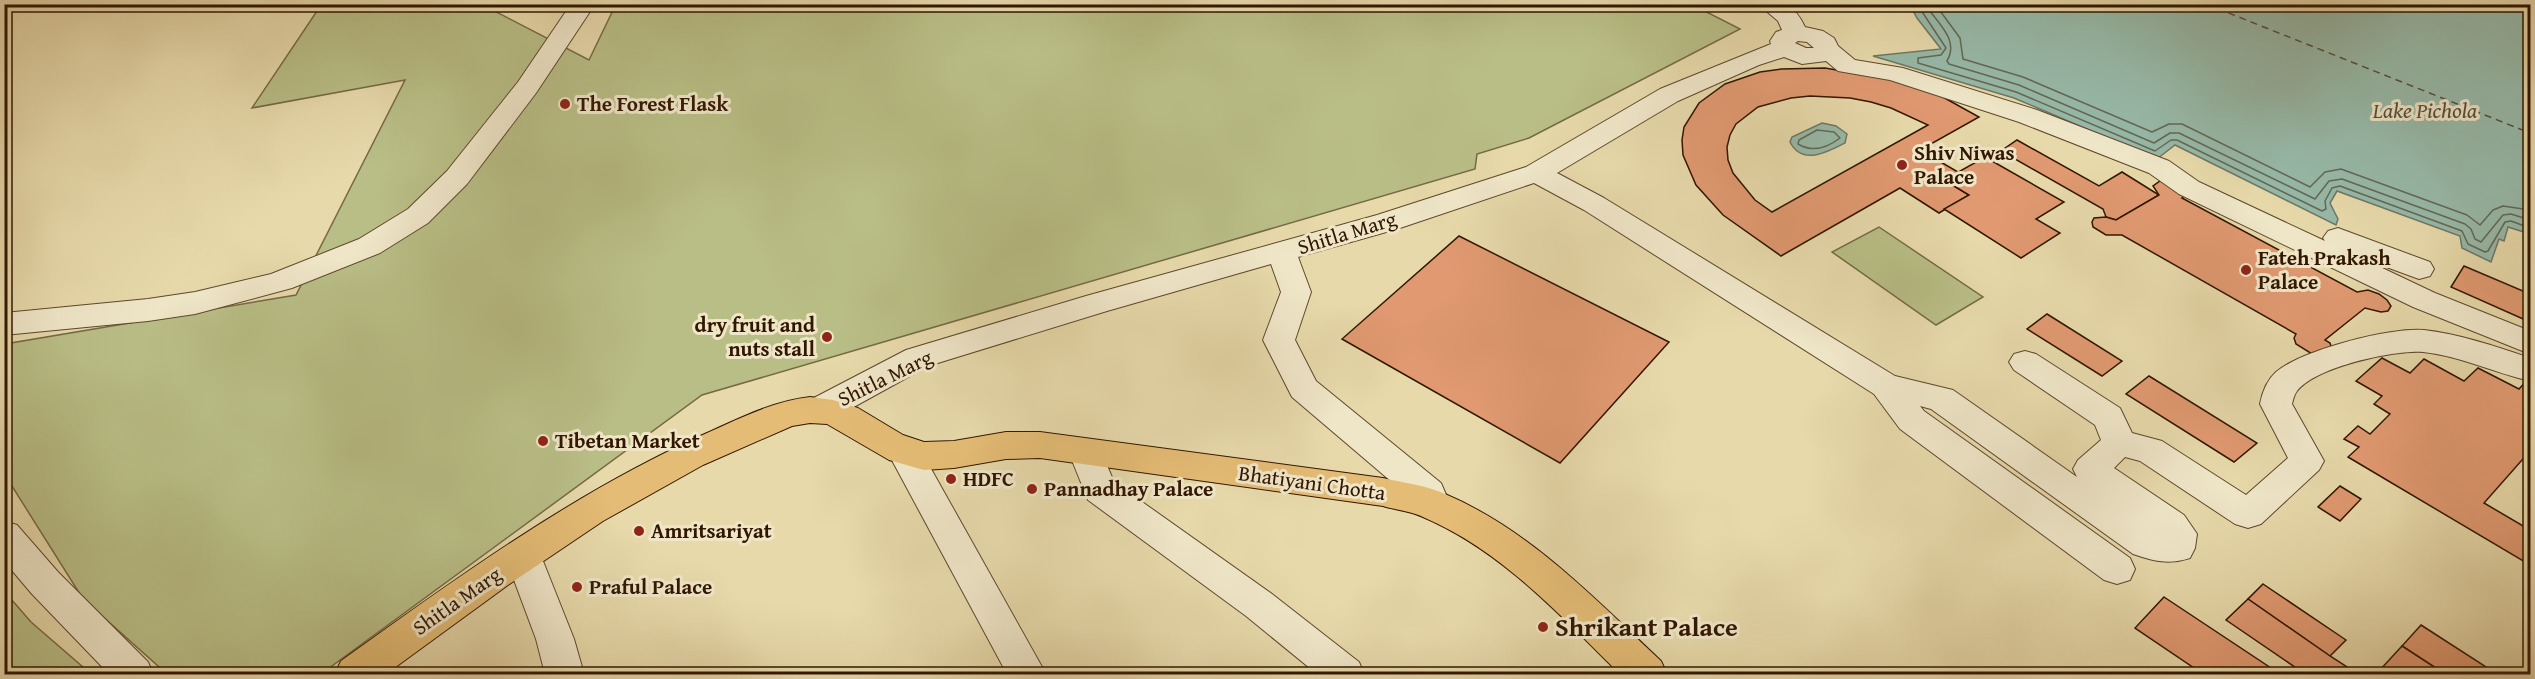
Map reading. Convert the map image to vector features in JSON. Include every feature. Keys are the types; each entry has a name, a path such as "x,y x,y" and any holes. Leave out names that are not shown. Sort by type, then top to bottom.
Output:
{"main road":[{"name":"Bhatiyani Chotta","path":"820,410 857,423 904,451 917,455 951,455 1018,444 1383,492 1432,504 1485,533 1545,576 1647,675"},
{"name":"Shitla Marg","path":"355,675 581,516 717,442 796,412 820,410"}],"street":[{"path":"4,324 151,309 237,293 311,270 390,235 442,194 546,62 583,4"},
{"path":"1770,4 1788,17 1790,41 1797,55 1837,57 1894,73 2083,136 2159,167 2189,188 2424,300 2530,343"},
{"name":"Shitla Marg","path":"820,410 916,358 1097,303 1387,222 1536,173 1669,95 1790,41"},
{"path":"1744,63 1837,57"},
{"path":"2159,167 2182,163 2302,222 2419,269"},
{"path":"1536,173 1594,204 1886,386 1941,399 2146,544 2162,548 2177,548 2179,534 2171,525 2090,469 2119,443"},
{"path":"1282,253 1296,292 1279,340 1304,389 1358,431 1429,493 1432,504"},
{"path":"2119,443 2150,450 2248,514 2307,461 2276,404 2280,388 2303,370 2321,362 2379,346 2421,340 2481,354 2530,370"},
{"path":"2025,362 2108,417 2119,443"},
{"path":"1886,386 1912,420 2118,568"},
{"path":"904,451 1027,675"},
{"path":"1086,453 1100,490 1259,605 1344,675"},
{"path":"4,535 45,583 134,675"},
{"path":"523,556 555,639 565,675"}],"green space":[{"path":"616,4 1691,4 1740,29 1529,138 1477,154 1475,169 702,395 321,674 167,674 83,599 5,475 5,344 296,295 405,80 252,108 321,5 483,5 589,60"},
{"path":"1879,227 1983,297 1936,325 1832,252"},
{"path":"4,591 31,622 91,674 5,674"}],"water":[{"name":"Lake Pichola","path":"1910,5 2530,5 2530,234 2508,227 2504,241 2499,239 2491,262 2462,248 2460,236 2337,191 2330,203 2338,219 2336,225 2175,145 2157,159 2014,98 1873,56 1941,49"},
{"path":"1822,123 1836,126 1847,134 1845,143 1816,155 1801,154 1795,149 1790,142 1792,137"}],"building":[{"name":"Shiv Niwas Palace","path":"1825,68 1895,80 1941,96 1979,117 1920,150 1958,172 1944,180 1969,195 1939,213 1900,188 1781,256 1723,215 1696,185 1683,155 1682,140 1684,127 1699,103 1725,84 1760,72","holes":["1810,96 1850,98 1891,108 1928,125 1772,212 1755,200 1733,173 1728,160 1727,147 1736,124 1758,107 1791,98"]},
{"path":"2017,140 2099,186 2122,172 2159,195 2116,220 2106,217 2103,209 2001,151"},
{"path":"1985,157 2064,202 2036,219 2060,233 2021,258 1944,209 1969,195 1944,180"},
{"path":"2160,181 2166,181 2186,194 2182,198 2357,292 2368,290 2379,294 2391,306 2388,311 2381,312 2365,308 2325,340 2330,343 2332,349 2312,354 2296,344 2294,338 2296,334 2122,235 2106,235 2093,227 2094,218 2106,217 2116,220 2159,195 2153,186"},
{"path":"1459,236 1669,342 1560,463 1342,339"},
{"path":"2464,266 2530,294 2530,322 2451,287"},
{"path":"2047,314 2122,361 2102,376 2027,329"},
{"path":"2382,358 2410,373 2424,359 2464,381 2478,368 2519,389 2530,377 2530,451 2484,503 2530,530 2530,565 2348,457 2359,447 2344,439 2358,426 2370,434 2390,414 2374,404 2382,396 2356,381"},
{"path":"2149,376 2257,443 2234,462 2126,394"},
{"path":"2340,486 2361,499 2340,521 2318,507"},
{"path":"2263,584 2346,640 2330,656 2248,599"},
{"path":"2164,597 2280,674 2203,674 2135,628"},
{"path":"2248,599 2358,674 2305,674 2226,620"},
{"path":"2421,625 2497,674 2445,674 2402,646"},
{"path":"2402,646 2445,674 2385,674 2379,671"}],"ferry route":[{"path":"2206,4 2530,133"}],"place":[{"name":"The Forest Flask","path":"565,104"},
{"name":"Shiv Niwas Palace","path":"1902,165"},
{"name":"Fateh Prakash Palace","path":"2246,270"},
{"name":"dry fruit and nuts stall","path":"827,337"},
{"name":"Tibetan Market","path":"543,441"},
{"name":"HDFC","path":"951,479"},
{"name":"Pannadhay Palace","path":"1032,489"},
{"name":"Amritsariyat","path":"639,531"},
{"name":"Praful Palace","path":"577,587"},
{"name":"Shrikant Palace","path":"1543,627"}]}
